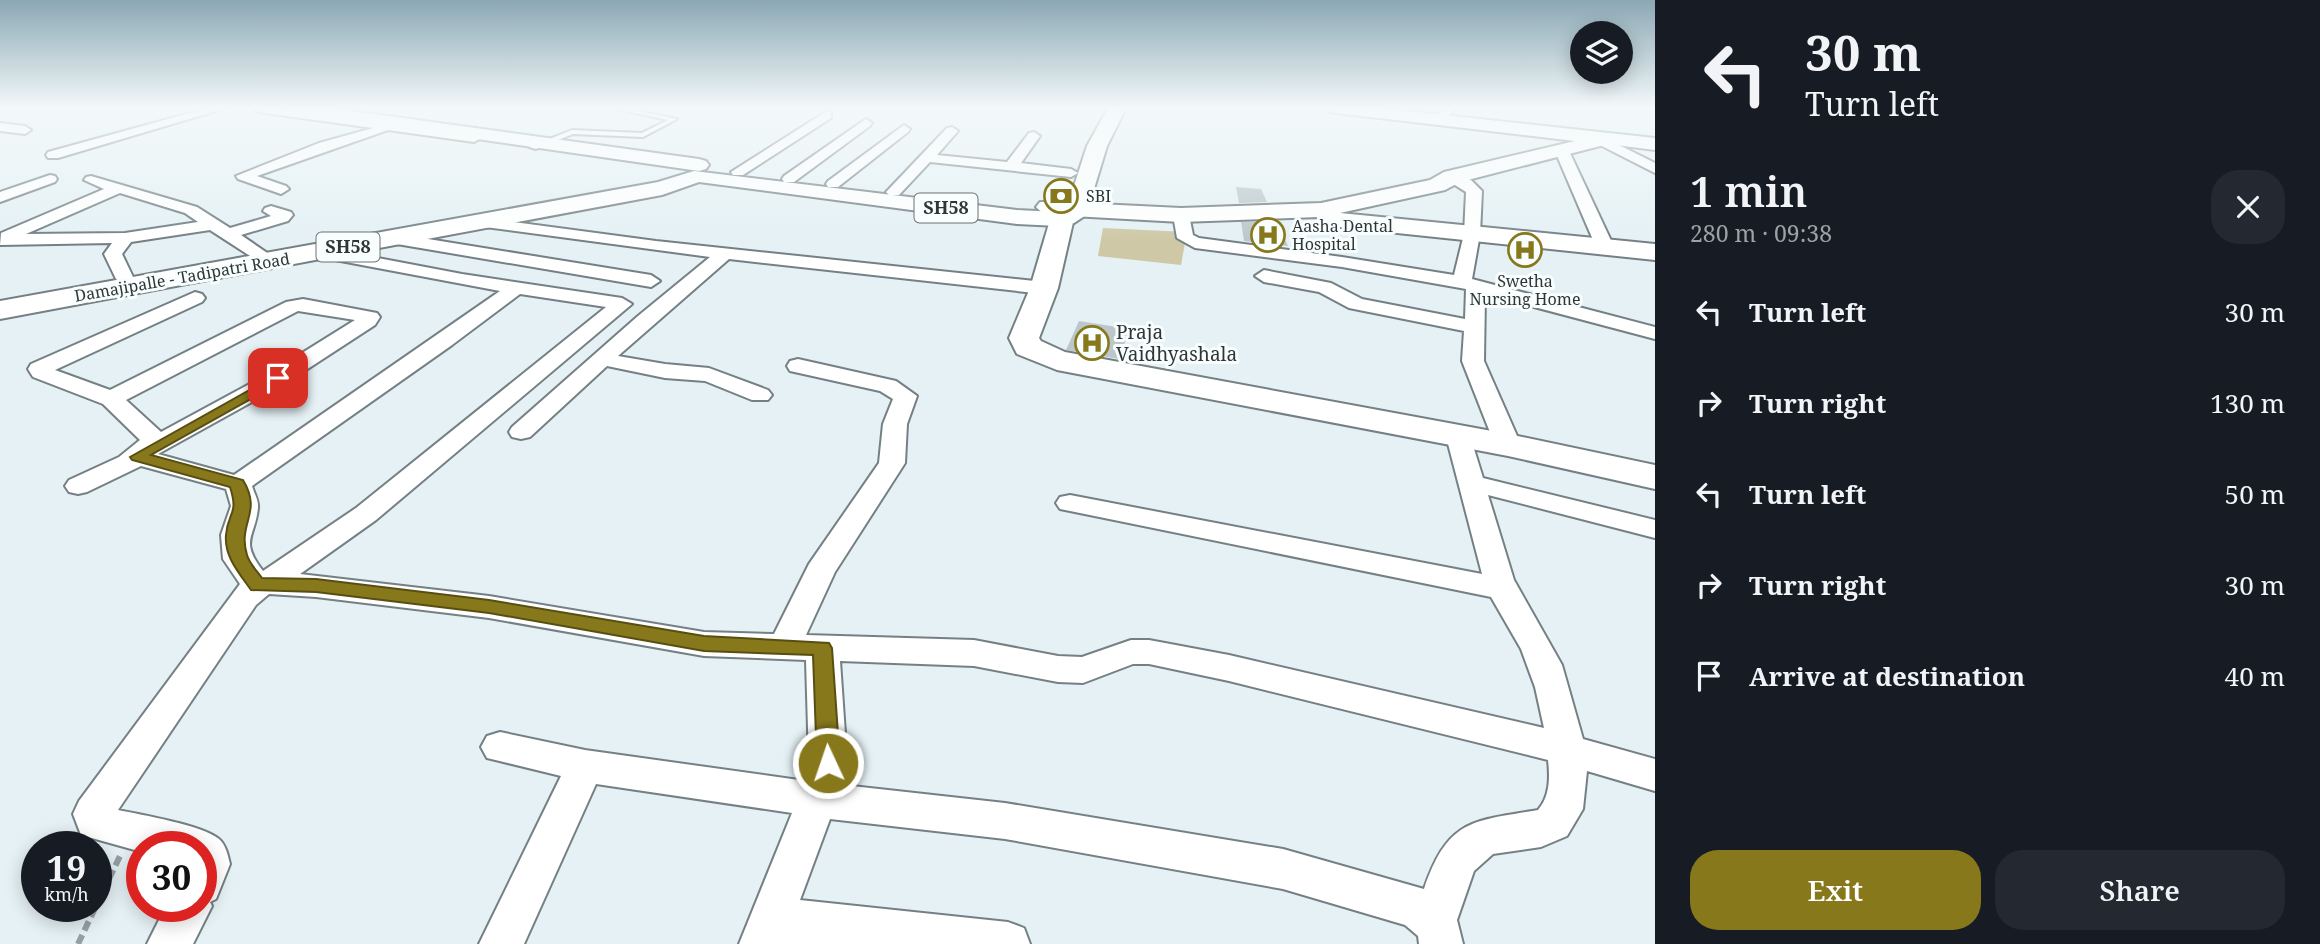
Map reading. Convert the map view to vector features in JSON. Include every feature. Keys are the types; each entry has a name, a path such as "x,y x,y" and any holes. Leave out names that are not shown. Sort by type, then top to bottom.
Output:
{"main road":[{"path":"587,152 701,172"},
{"path":"1080,152 1061,210 1044,288 1024,338 1028,347 1057,360 1508,445 1655,477"},
{"path":"1061,210 1094,152"},
{"path":"1061,210 1181,215 1339,207 1437,185 1446,179 1558,152"},
{"name":"Damajipalle - Tadipatri Road","path":"701,172 977,212 1061,210"},
{"name":"Damajipalle - Tadipatri Road","path":"0,310 266,258 662,188 701,172 789,178 1008,206 1061,210"},
{"path":"1297,211 1655,252"},
{"name":"Damajipalle - Tadipatri Road","path":"0,300 125,279 320,252 485,218"}],"street":[{"path":"53,155 63,152"},
{"path":"281,189 243,176 308,152"},
{"path":"701,172 745,152"},
{"path":"789,178 825,152"},
{"path":"833,184 874,152"},
{"path":"894,192 920,173 934,152"},
{"path":"1011,167 1022,152"},
{"path":"1562,152 1605,247"},
{"path":"1626,152 1655,169"},
{"path":"929,158 1071,173"},
{"path":"0,197 50,178"},
{"path":"1446,179 1466,183 1474,191 1469,284 1474,327 1473,361 1508,445"},
{"path":"90,180 173,203 223,229 266,258"},
{"path":"121,188 97,196 0,240 125,238 223,229 282,218 285,215 271,211"},
{"path":"1181,215 1185,238 1195,243 1329,260 1469,284 1655,333"},
{"path":"485,218 688,250 1044,288"},
{"path":"125,238 113,254 125,279"},
{"path":"391,239 651,281"},
{"path":"131,831 95,822 93,814 245,597 366,514 688,250"},
{"path":"320,252 515,289 622,304"},
{"path":"521,432 725,254"},
{"path":"1264,276 1324,287 1356,304 1474,327"},
{"path":"238,484 445,341 515,289"},
{"path":"142,453 153,443 152,438 111,399 39,369 195,298"},
{"path":"78,486 278,378 368,321 370,317 303,305 293,306 111,399"},
{"path":"602,359 665,371 709,375 761,395"},
{"path":"785,646 820,571 892,463 895,449 894,426 905,404 905,396 888,386 798,366"},
{"path":"1438,931 1457,859 1470,843 1502,833 1536,829 1554,823 1568,798 1567,750 1539,650 1504,589 1458,436"},
{"path":"142,453 238,484"},
{"path":"1472,483 1655,529"},
{"path":"238,484 245,506 235,535 238,559 262,585 316,586 489,607 704,644 934,650 974,653 1058,669 1083,670 1124,654 1149,652 1229,668 1567,750 1655,775"},
{"path":"1070,503 1504,589"},
{"path":"822,648 828,763 818,800 766,931 1008,944"},
{"path":"500,747 584,766 818,800 1005,821 1283,869 1416,907 1438,931"},
{"path":"501,944 584,766"},
{"path":"169,944 181,922"}],"path":[{"path":"112,872 126,842"},
{"path":"78,944 88,922"}],"shaded area":[{"path":"1103,228 1187,232 1181,265 1098,256"}],"building":[{"path":"1236,187 1261,189 1267,202 1239,203"},
{"path":"1276,221 1288,246 1244,241 1241,222"},
{"path":"1079,321 1130,329 1119,359 1066,350"}],"place":[{"name":"SBI","path":"1061,196"},
{"name":"Aasha Dental Hospital","path":"1268,235"},
{"name":"Swetha Nursing Home","path":"1525,250"},
{"name":"Praja Vaidhyashala","path":"1092,343"}],"route":[{"path":"278,378 138,457 238,484 245,506 235,535 238,559 258,586 267,583 316,586 489,607 704,644 822,648 828,763"}]}
